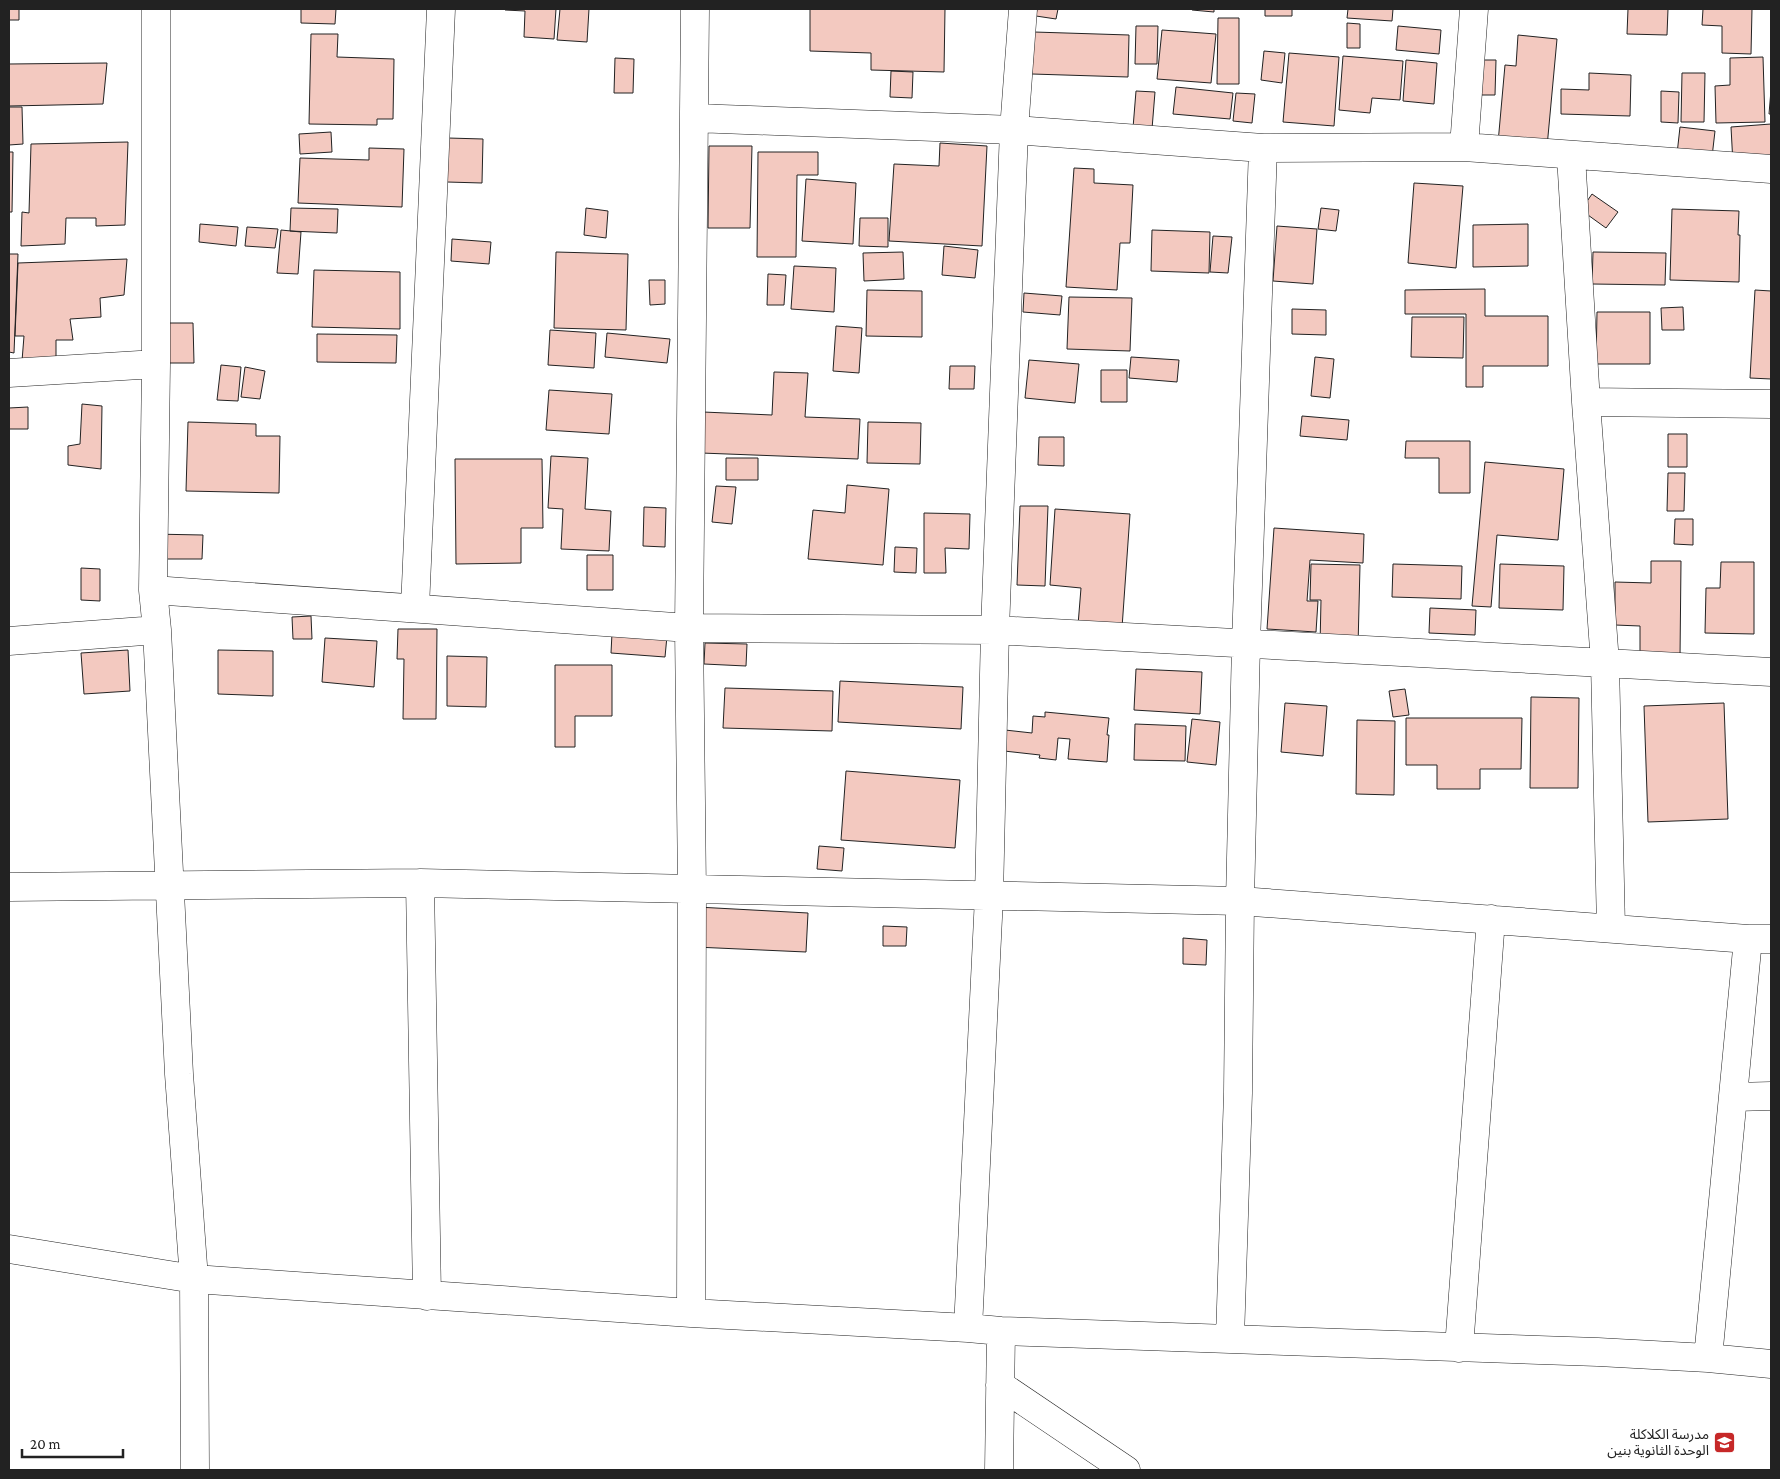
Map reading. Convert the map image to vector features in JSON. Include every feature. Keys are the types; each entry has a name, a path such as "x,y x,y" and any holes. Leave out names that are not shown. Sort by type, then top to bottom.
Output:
{"street":[{"path":"156,9 156,364 153,590 157,630 179,1074 194,1279 195,1470"},
{"path":"415,608 441,9"},
{"path":"691,1313 692,890 689,628 695,9"},
{"path":"968,1328 989,896 995,630 1014,130 1023,9"},
{"path":"1464,148 1474,9"},
{"path":"694,118 1014,130 1263,148 1464,148 1771,169"},
{"path":"1230,1338 1238,1093 1246,644 1263,148"},
{"path":"1571,156 1605,663 1611,928"},
{"path":"9,373 156,364"},
{"path":"1586,402 1771,404"},
{"path":"153,590 689,628 995,630 1771,672"},
{"path":"9,640 157,630"},
{"path":"420,883 427,1296"},
{"path":"9,887 420,883 1240,901 1760,939 1734,1097 1708,1358"},
{"path":"1459,1348 1491,920"},
{"path":"1734,1097 1771,1096"},
{"path":"9,1249 194,1279 427,1296 1001,1331 1598,1352 1708,1358 1771,1364"},
{"path":"999,1470 1001,1331"},
{"path":"1000,1385 1126,1470"}],"building":[{"path":"9,9 19,9 19,20 9,20"},
{"path":"301,9 336,9 335,24 301,23"},
{"path":"506,9 556,9 554,39 524,37 525,11"},
{"path":"560,9 589,9 587,42 557,40"},
{"path":"810,9 945,9 944,72 871,70 871,53 810,51"},
{"path":"1037,9 1058,9 1056,19 1036,16"},
{"path":"1214,9 1214,12 1192,10"},
{"path":"1265,9 1292,9 1292,16 1265,16"},
{"path":"1348,9 1393,9 1392,21 1347,18"},
{"path":"1628,9 1668,9 1667,35 1627,34"},
{"path":"1703,9 1752,9 1751,54 1722,53 1722,26 1702,25"},
{"path":"1218,18 1239,18 1239,84 1217,84"},
{"path":"1347,23 1360,24 1360,48 1347,48"},
{"path":"1136,26 1158,26 1157,64 1135,64"},
{"path":"1398,26 1441,30 1439,54 1396,50"},
{"path":"1162,30 1216,34 1211,83 1157,79"},
{"path":"1034,32 1129,35 1128,77 1032,74"},
{"path":"311,34 338,34 337,57 394,59 393,119 377,119 377,125 309,124"},
{"path":"1518,35 1557,39 1547,147 1498,143 1505,65 1516,66"},
{"path":"1264,51 1285,53 1282,83 1261,80"},
{"path":"1289,53 1339,57 1334,126 1283,122"},
{"path":"1343,56 1403,61 1400,100 1372,98 1370,113 1339,110"},
{"path":"1763,57 1765,122 1716,123 1715,86 1730,85 1730,58"},
{"path":"615,58 634,59 633,93 614,93"},
{"path":"1406,60 1437,63 1434,104 1403,101"},
{"path":"1477,60 1496,60 1495,95 1476,95"},
{"path":"107,63 103,104 9,106 9,64"},
{"path":"891,71 913,72 912,98 890,97"},
{"path":"1589,73 1631,75 1630,116 1561,114 1561,89 1589,90"},
{"path":"1682,73 1705,73 1704,122 1681,122"},
{"path":"1176,87 1233,93 1230,119 1173,114"},
{"path":"1771,90 1771,114 1769,114"},
{"path":"1136,91 1155,92 1152,129 1133,128"},
{"path":"1661,91 1679,92 1678,123 1661,122"},
{"path":"1236,93 1255,94 1252,123 1233,121"},
{"path":"9,107 22,107 23,144 9,145"},
{"path":"1771,124 1771,162 1733,164 1731,127"},
{"path":"1680,127 1715,131 1712,157 1677,154"},
{"path":"331,132 332,152 300,154 299,134"},
{"path":"448,138 483,139 482,183 447,182"},
{"path":"128,142 125,225 96,226 96,218 66,218 65,244 21,246 22,212 29,213 31,144"},
{"path":"940,143 987,146 982,246 889,241 894,164 939,166"},
{"path":"709,146 752,146 750,228 708,228"},
{"path":"369,148 404,149 402,207 298,203 300,158 369,160"},
{"path":"9,152 13,152 12,212 9,212"},
{"path":"758,152 818,152 818,175 797,175 796,257 757,257"},
{"path":"1074,168 1094,169 1094,183 1133,185 1130,243 1120,243 1117,290 1066,287"},
{"path":"806,179 856,183 853,244 802,241"},
{"path":"1414,183 1463,186 1456,268 1408,263"},
{"path":"1592,194 1618,212 1606,228 1581,210"},
{"path":"291,208 338,209 337,233 290,231"},
{"path":"586,208 608,211 606,238 584,235"},
{"path":"1321,208 1339,210 1336,231 1318,229"},
{"path":"1672,209 1739,211 1739,282 1670,280"},
{"path":"860,218 888,218 888,247 859,246"},
{"path":"200,224 238,227 236,246 199,242"},
{"path":"1528,224 1528,266 1473,267 1473,225"},
{"path":"1277,226 1317,229 1313,284 1273,281"},
{"path":"247,227 278,229 275,248 245,246"},
{"path":"281,230 301,232 298,274 277,273"},
{"path":"1152,230 1210,232 1209,273 1151,271"},
{"path":"1213,236 1232,237 1228,273 1210,272"},
{"path":"452,239 491,242 489,264 451,261"},
{"path":"944,246 978,250 975,278 942,275"},
{"path":"556,252 628,254 626,330 554,328"},
{"path":"903,252 904,279 864,281 863,253"},
{"path":"1593,252 1666,253 1665,285 1592,284"},
{"path":"9,254 18,254 14,353 9,352"},
{"path":"127,259 124,295 100,298 101,317 70,319 73,340 56,340 56,361 22,361 24,336 15,336 18,263"},
{"path":"794,266 836,268 834,312 791,309"},
{"path":"314,270 400,272 400,329 312,327"},
{"path":"768,274 786,275 784,305 767,305"},
{"path":"649,280 665,280 665,304 650,305"},
{"path":"1485,289 1485,316 1548,316 1548,366 1483,366 1483,387 1466,387 1466,314 1405,314 1405,290"},
{"path":"867,290 922,291 922,337 866,336"},
{"path":"1755,290 1771,291 1771,379 1750,378"},
{"path":"1024,293 1062,296 1060,315 1023,312"},
{"path":"1069,297 1132,298 1130,351 1067,349"},
{"path":"1683,307 1684,330 1662,330 1661,308"},
{"path":"1292,309 1326,310 1326,335 1292,334"},
{"path":"1597,312 1650,312 1650,364 1596,364"},
{"path":"1412,317 1464,317 1463,358 1411,357"},
{"path":"164,323 193,323 194,363 165,363"},
{"path":"836,326 862,328 859,373 833,371"},
{"path":"550,330 596,333 594,368 548,365"},
{"path":"607,333 670,339 667,363 605,357"},
{"path":"317,334 397,335 396,363 317,362"},
{"path":"1131,357 1179,360 1177,382 1129,378"},
{"path":"1315,357 1334,359 1330,398 1311,396"},
{"path":"1029,360 1079,364 1075,403 1025,398"},
{"path":"221,365 241,367 238,401 217,400"},
{"path":"950,366 975,366 974,389 949,389"},
{"path":"245,367 265,371 260,399 241,397"},
{"path":"1101,370 1127,370 1127,402 1101,402"},
{"path":"774,372 808,373 805,417 860,419 858,459 701,453 703,412 772,415"},
{"path":"549,390 612,394 609,434 546,430"},
{"path":"82,404 102,406 101,469 68,465 68,446 80,444"},
{"path":"28,407 28,429 9,429 9,408"},
{"path":"1302,416 1349,420 1347,440 1300,436"},
{"path":"188,422 256,424 256,436 280,436 279,493 186,491"},
{"path":"868,422 921,423 920,464 867,463"},
{"path":"1668,434 1687,434 1687,467 1668,467"},
{"path":"1039,437 1064,437 1064,466 1038,465"},
{"path":"1406,441 1470,441 1470,493 1439,493 1439,458 1405,458"},
{"path":"551,456 588,458 585,509 611,511 609,551 561,549 563,509 548,508"},
{"path":"726,458 758,458 758,480 726,480"},
{"path":"455,459 542,459 543,528 521,528 521,563 456,564"},
{"path":"1485,462 1564,469 1558,540 1497,535 1491,607 1472,606"},
{"path":"1668,473 1685,473 1684,511 1667,511"},
{"path":"847,485 889,489 883,565 808,559 813,510 845,513"},
{"path":"716,486 736,487 732,524 712,522"},
{"path":"1020,506 1048,506 1045,586 1017,585"},
{"path":"644,507 666,508 665,547 643,546"},
{"path":"1055,509 1130,514 1122,628 1078,625 1081,588 1050,585"},
{"path":"924,513 970,514 969,549 945,548 946,573 924,573"},
{"path":"1675,519 1693,519 1693,545 1674,544"},
{"path":"1274,528 1364,534 1363,563 1310,560 1307,601 1318,601 1316,632 1267,629"},
{"path":"151,534 203,535 202,559 151,559"},
{"path":"895,547 917,548 916,573 894,572"},
{"path":"587,555 613,555 613,590 587,590"},
{"path":"1651,561 1681,561 1680,657 1640,656 1640,626 1615,625 1615,582 1651,583"},
{"path":"1721,562 1754,562 1754,634 1705,633 1706,588 1720,588"},
{"path":"1311,564 1360,565 1358,647 1320,646 1321,600 1310,600"},
{"path":"1393,564 1462,566 1461,599 1392,597"},
{"path":"1500,564 1564,566 1563,610 1499,608"},
{"path":"81,568 100,569 100,601 81,600"},
{"path":"1430,608 1476,610 1475,635 1429,633"},
{"path":"311,616 312,639 293,639 292,617"},
{"path":"398,629 437,629 436,719 403,719 404,659 397,659"},
{"path":"612,633 667,636 665,657 611,653"},
{"path":"325,638 377,641 374,687 322,682"},
{"path":"705,643 747,644 746,666 704,664"},
{"path":"128,650 130,691 84,694 81,653"},
{"path":"218,650 273,651 273,696 218,694"},
{"path":"447,656 487,657 486,707 447,706"},
{"path":"555,665 612,665 612,716 575,716 575,747 555,747"},
{"path":"1136,669 1202,672 1200,714 1134,710"},
{"path":"840,681 963,687 961,729 838,722"},
{"path":"725,688 833,691 832,731 723,728"},
{"path":"1405,689 1409,715 1393,717 1389,691"},
{"path":"1531,697 1579,698 1578,788 1530,788"},
{"path":"1285,703 1327,706 1323,756 1281,752"},
{"path":"1724,703 1728,819 1648,822 1644,706"},
{"path":"1045,712 1109,718 1107,762 1068,759 1070,739 1058,738 1056,760 1039,758 1040,755 1004,751 1005,730 1032,733 1033,716 1045,717"},
{"path":"1406,718 1522,718 1521,769 1480,769 1480,789 1437,789 1437,765 1406,765"},
{"path":"1192,719 1220,722 1216,765 1187,762"},
{"path":"1357,720 1395,721 1394,795 1356,794"},
{"path":"1135,724 1186,726 1185,761 1134,760"},
{"path":"846,771 960,780 955,848 841,840"},
{"path":"819,846 844,848 842,871 817,869"},
{"path":"697,907 808,913 806,952 695,947"},
{"path":"883,926 907,927 906,946 883,946"},
{"path":"1183,938 1207,940 1206,965 1183,964"}],"place":[{"name":"مدرسة الكلاكلة الوحدة الثانوية بنين","path":"1725,1442"}]}
